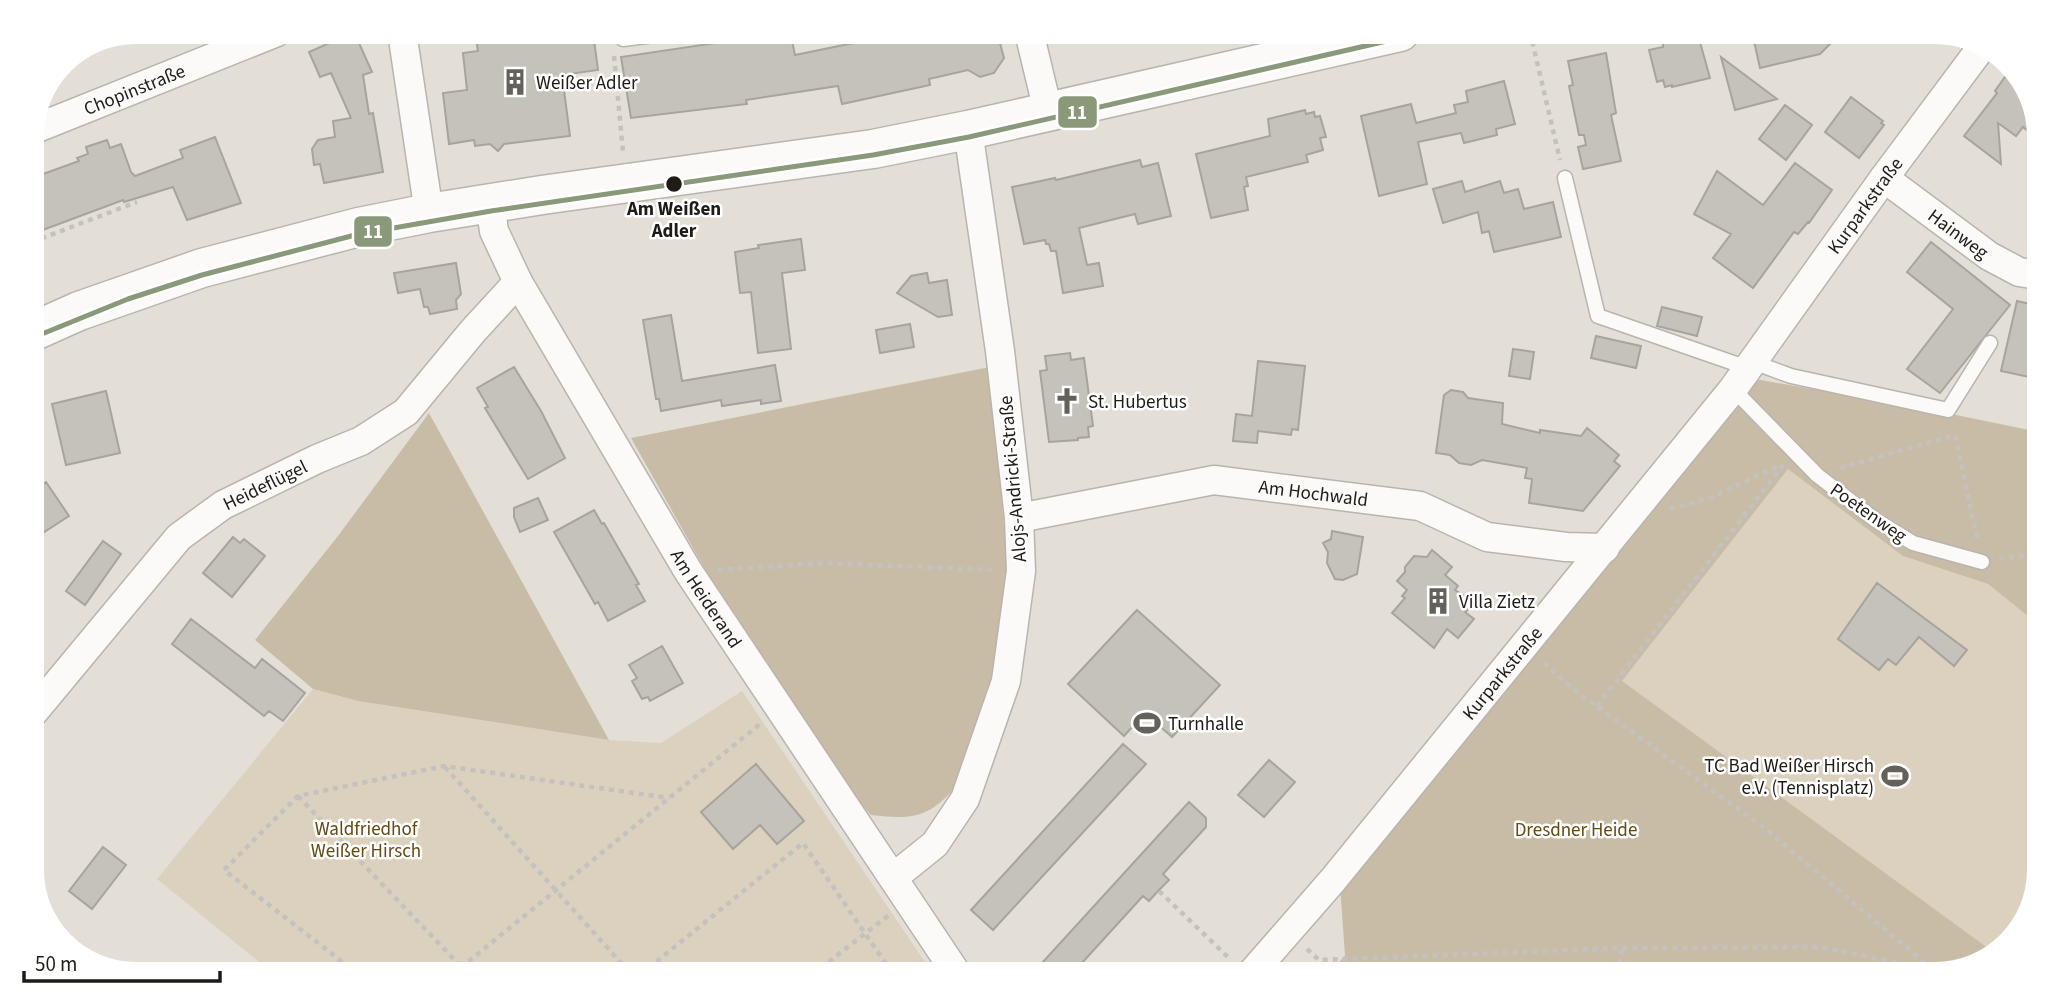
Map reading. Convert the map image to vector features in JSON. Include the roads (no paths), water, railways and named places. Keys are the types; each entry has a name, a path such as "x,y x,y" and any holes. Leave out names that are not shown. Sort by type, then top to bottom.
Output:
{"main road":[{"path":"44,327 91,307 202,268 335,232 490,203 873,149 1347,44"}],"street":[{"name":"Chopinstraße","path":"45,125 247,44"},
{"path":"404,44 429,213"},
{"path":"1033,44 1048,111"},
{"name":"Kurparkstraße","path":"1262,962 1525,647 1745,373 1977,54"},
{"name":"Alojs-Andricki-Straße","path":"902,888 965,799 1006,681 1021,571 1019,518 1000,351 968,130"},
{"name":"Hainweg","path":"1884,178 1989,256 2019,272 2027,273"},
{"name":"Am Heiderand","path":"490,203 494,231 518,282 688,571 902,888 949,962"},
{"name":"Heideflügel","path":"44,700 179,537 223,505 317,459 361,441 406,412 473,331 518,282"},
{"name":"Am Hochwald","path":"1019,518 1214,480 1420,506 1487,537 1566,547 1605,548"}],"lane":[{"path":"1565,178 1598,316 1745,373 1791,376 1948,410 1990,343"},
{"name":"Poetenweg","path":"1745,373 1791,459 1817,475 1874,519 1913,542 1982,562"}],"place":[{"name":"Weißer Adler","path":"515,82"},
{"name":"Am Weißen Adler","path":"674,184"},
{"name":"St. Hubertus","path":"1067,401"},
{"name":"Villa Zietz","path":"1438,601"},
{"name":"Turnhalle","path":"1147,723"},
{"name":"TC Bad Weißer Hirsch e.V. (Tennisplatz)","path":"1895,776"}],"park label":[{"name":"Dresdner Heide","path":"1576,829"},
{"name":"Waldfriedhof Weißer Hirsch","path":"366,839"}]}
